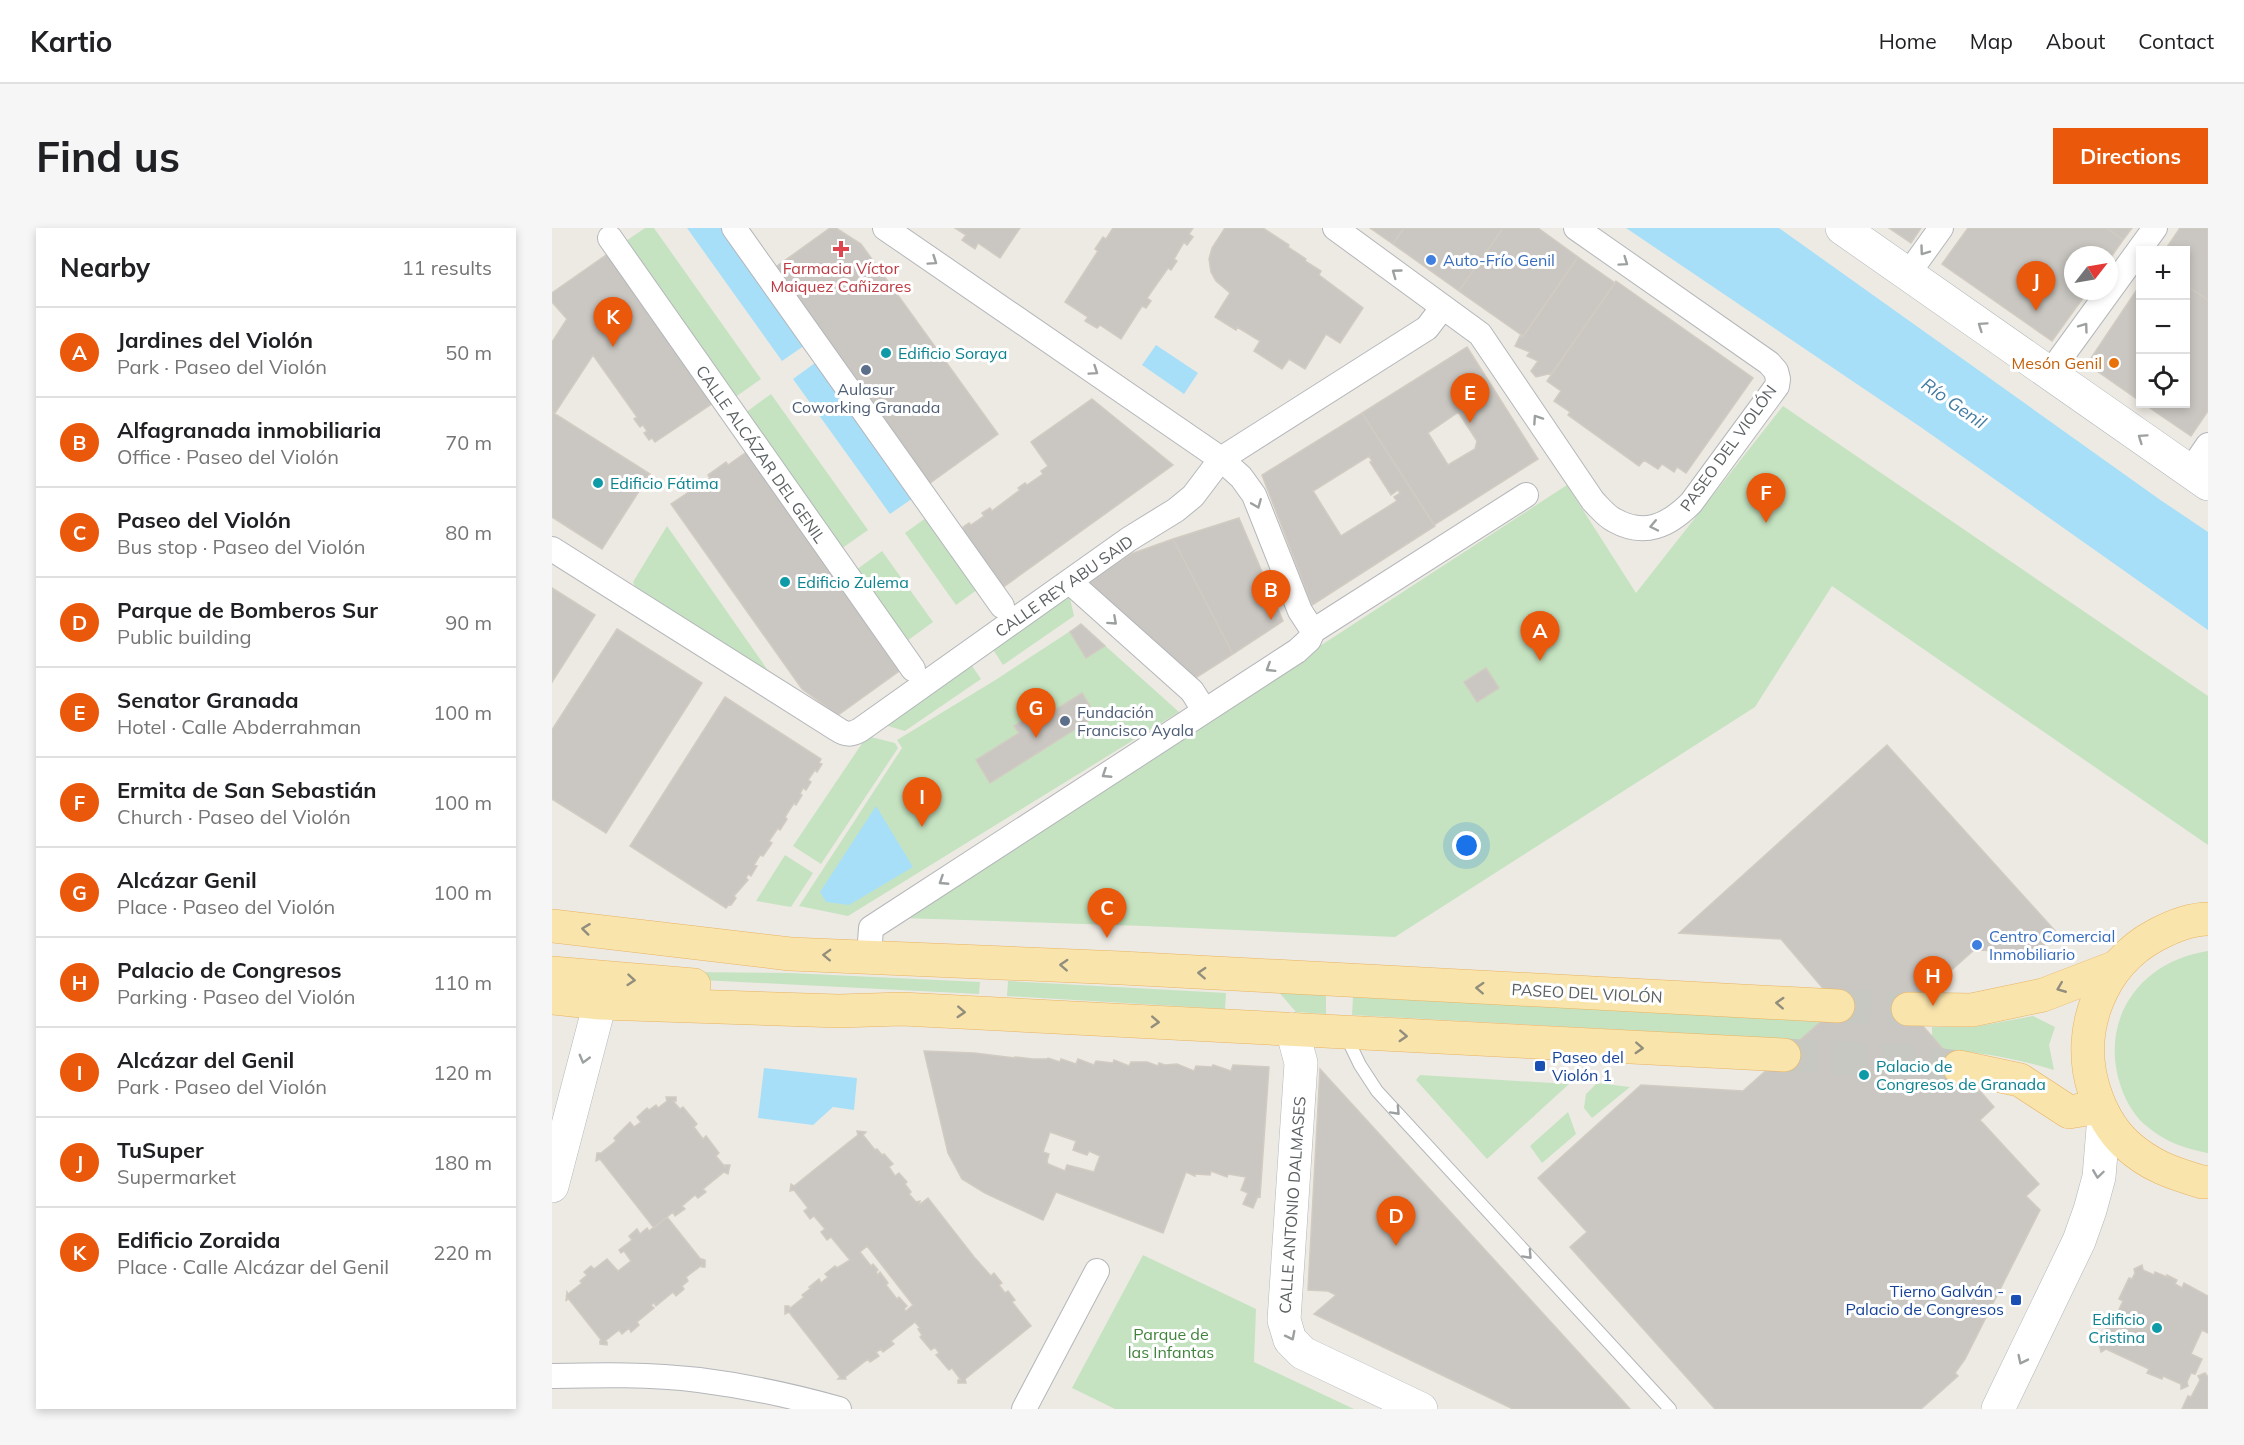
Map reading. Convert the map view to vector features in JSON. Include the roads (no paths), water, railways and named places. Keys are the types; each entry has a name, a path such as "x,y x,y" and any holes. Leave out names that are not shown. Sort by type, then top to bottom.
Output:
{"main road":[{"path":"2208,919 2170,927 2140,943 2116,967 2097,999 2087,1034 2088,1072 2102,1112 2125,1143 2160,1169 2208,1182"},
{"name":"PASEO DEL VIOLÓN","path":"552,926 790,954 869,956 1838,1006"},
{"name":"PASEO DEL VIOLÓN","path":"552,951 608,957 714,962 790,954"},
{"path":"1908,1009 1972,1011 2043,995 2116,967"},
{"path":"552,973 840,998 902,1009"},
{"path":"1254,976 1292,1029"},
{"path":"552,998 600,1003 839,1011 902,1009 1784,1055"},
{"path":"1959,1067 2020,1080 2069,1112 2102,1112"}],"street":[{"path":"734,228 1002,606"},
{"path":"885,228 1221,459 1241,477 1254,495 1300,611 1313,631"},
{"name":"PASEO DEL VIOLÓN","path":"1335,228 1480,334 1593,501 1612,520 1635,529 1657,527 1676,518 1691,503 1777,386 1776,371 1769,363 1576,228"},
{"path":"1842,228 2049,374 2202,467"},
{"path":"1908,274 1941,228"},
{"path":"2049,374 2155,228"},
{"name":"CALLE ALCÁZAR DEL GENIL","path":"610,238 913,669"},
{"path":"1221,459 1427,328 1443,307"},
{"name":"CALLE REY ABU SAID","path":"552,549 845,734 851,734 860,730 1184,503 1193,496 1221,459"},
{"path":"869,956 871,928 1297,651 1309,640 1313,631 1526,495"},
{"path":"1070,582 1192,691 1204,710"},
{"path":"552,1186 600,1003"},
{"name":"CALLE ANTONIO DALMASES","path":"1292,1029 1301,1063 1284,1320 1290,1340 1303,1353 1421,1409"},
{"path":"1998,1409 2073,1254 2090,1210 2099,1177 2102,1112"},
{"path":"1024,1409 1097,1271"},
{"path":"552,1376 619,1375 698,1380 769,1391 838,1409"}],"lane":[{"path":"1344,1033 1360,1065 1377,1091 1670,1409"}],"water":[{"path":"687,228 725,228 808,343 782,361"},
{"name":"Río Genil","path":"1626,228 1779,228 2208,532 2208,630 1922,428"},
{"path":"1156,345 1198,373 1184,394 1142,365"},
{"path":"819,360 916,496 890,514 793,379"},
{"path":"876,806 913,867 849,905 826,902 820,892"},
{"path":"764,1068 857,1078 854,1110 833,1107 813,1125 758,1118"}],"tunnel":[{"path":"1838,1006 1908,1009"},
{"path":"1784,1055 1920,1062 1959,1067"}],"place":[{"name":"Farmacia Víctor Maiquez Cañizares","path":"841,249"},
{"name":"Auto-Frío Genil","path":"1431,260"},
{"name":"TuSuper","path":"2036,311"},
{"name":"Edificio Zoraida","path":"613,347"},
{"name":"Edificio Soraya","path":"886,353"},
{"name":"Mesón Genil","path":"2114,363"},
{"name":"Aulasur Coworking Granada","path":"866,370"},
{"name":"Senator Granada","path":"1470,423"},
{"name":"Edificio Fátima","path":"598,483"},
{"name":"Ermita de San Sebastián","path":"1766,523"},
{"name":"Edificio Zulema","path":"785,582"},
{"name":"Alfagranada inmobiliaria","path":"1271,620"},
{"name":"Jardines del Violón","path":"1540,661"},
{"name":"Fundación Francisco Ayala","path":"1065,721"},
{"name":"Alcázar Genil","path":"1036,738"},
{"name":"Alcázar del Genil","path":"922,827"},
{"name":"Paseo del Violón","path":"1107,938"},
{"name":"Centro Comercial Inmobiliario","path":"1977,945"},
{"name":"Palacio de Congresos","path":"1933,1006"},
{"name":"Paseo del Violón 1","path":"1540,1066"},
{"name":"Palacio de Congresos de Granada","path":"1864,1075"},
{"name":"Parque de Bomberos Sur","path":"1396,1246"},
{"name":"Tierno Galván - Palacio de Congresos","path":"2016,1300"},
{"name":"Edificio Cristina","path":"2157,1328"}],"park label":[{"name":"Parque de las Infantas","path":"1171,1343"}]}
